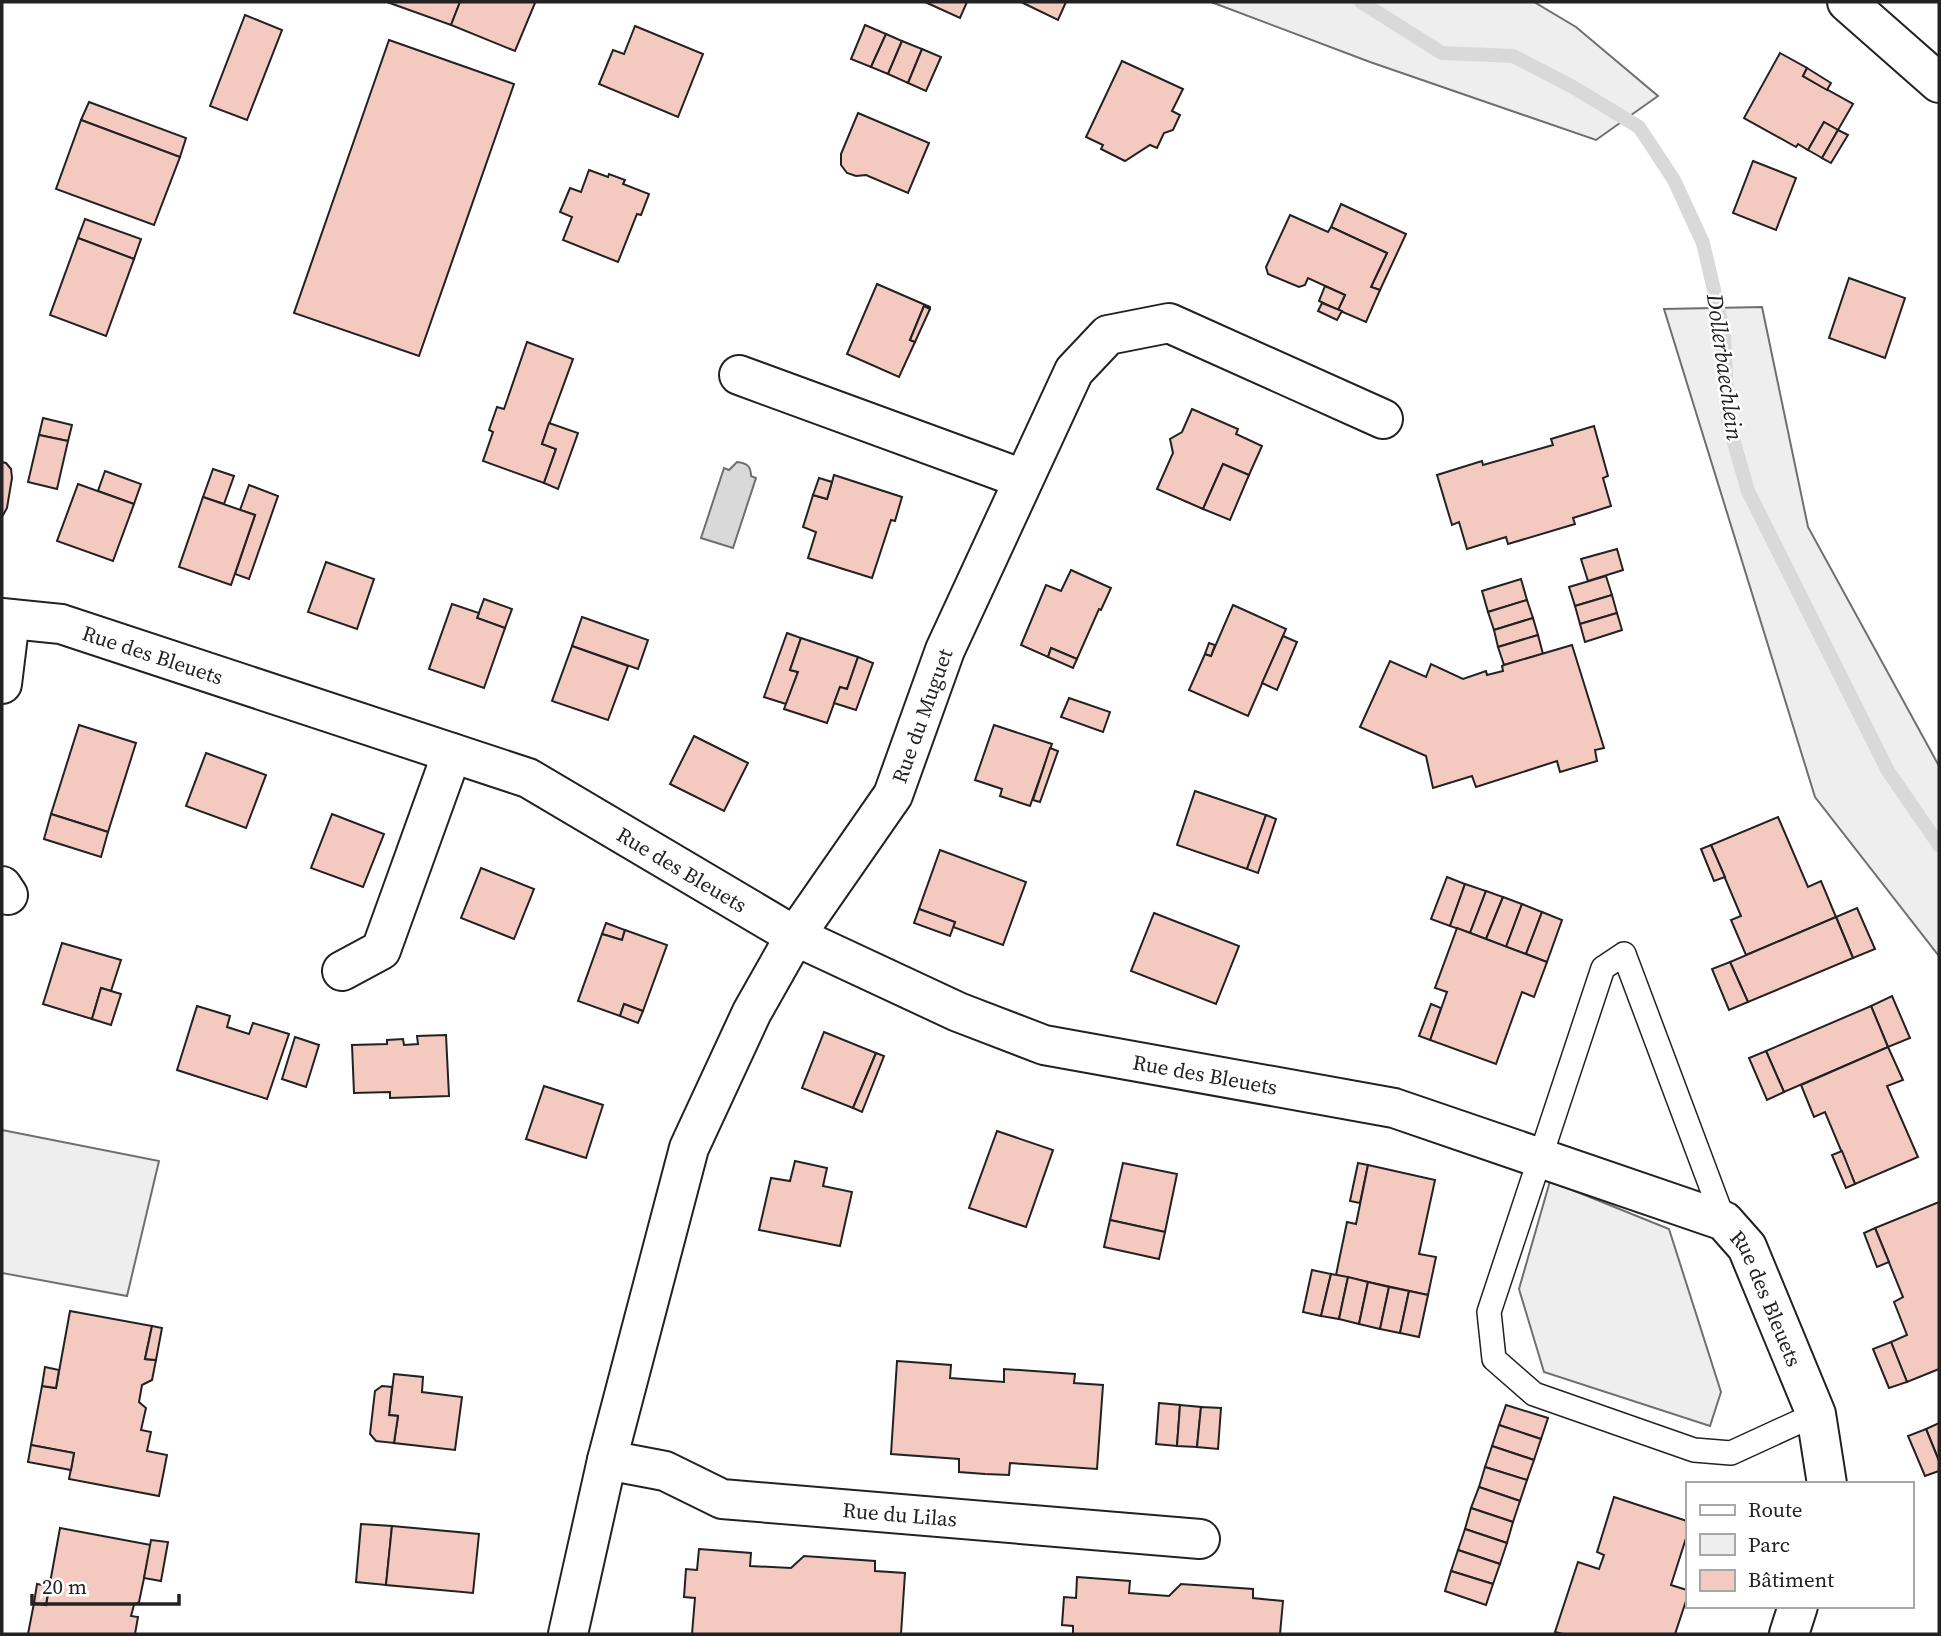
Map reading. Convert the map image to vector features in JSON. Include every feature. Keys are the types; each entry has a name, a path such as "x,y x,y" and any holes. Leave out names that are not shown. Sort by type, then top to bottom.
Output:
{"street":[{"path":"1847,2 1939,83"},
{"name":"Rue du Muguet","path":"795,936 893,795 945,650 1023,479 1074,370 1108,335 1169,323 1383,419"},
{"path":"740,375 1023,479"},
{"name":"Rue des Bleuets","path":"2,684 6,618 61,624 528,778 795,936 958,1012 1044,1045 1394,1108 1724,1221 1747,1247 1816,1414 1827,1482"},
{"path":"342,971 381,950 452,753"},
{"path":"568,1634 607,1460 689,1149 752,1012 795,936"},
{"name":"Rue du Lilas","path":"607,1460 666,1471 722,1499 1200,1539"},
{"path":"1789,1634 1797,1608"}],"lane":[{"path":"1724,1221 1624,954 1603,968 1489,1312 1494,1359 1534,1394 1694,1450 1731,1453 1816,1414"}],"green space":[{"path":"1211,2 1534,2 1576,27 1658,96 1596,140 1370,62"},
{"path":"1762,307 1808,527 1939,766 1939,956 1815,797 1664,309"},
{"path":"2,1130 159,1161 127,1296 2,1273"},
{"path":"1550,1181 1669,1229 1721,1392 1710,1426 1544,1372 1519,1289"}],"shaded area":[{"path":"737,462 748,466 751,476 756,478 733,548 701,538 724,468 729,470"}],"building":[{"path":"387,2 460,2 451,25"},
{"path":"460,2 535,3 515,51 451,25"},
{"path":"925,2 967,2 960,18"},
{"path":"1021,2 1066,2 1058,20"},
{"path":"245,15 282,30 247,120 210,106"},
{"path":"865,25 886,34 871,67 851,59"},
{"path":"635,26 703,54 678,117 599,84 613,50 624,54"},
{"path":"886,34 902,41 888,74 871,67"},
{"path":"389,40 514,84 419,356 294,313"},
{"path":"902,41 922,49 908,83 888,74"},
{"path":"922,49 941,57 926,91 908,83"},
{"path":"1780,53 1807,68 1803,76 1853,104 1838,130 1824,122 1808,150 1798,144 1796,147 1744,118"},
{"path":"1122,61 1183,89 1172,111 1180,115 1173,130 1164,133 1157,148 1150,145 1125,161 1101,149 1103,145 1086,137"},
{"path":"1807,68 1831,83 1827,90 1803,76"},
{"path":"89,102 186,138 180,157 81,120"},
{"path":"858,113 929,143 908,193 866,175 847,173 841,165 841,154"},
{"path":"81,120 180,157 154,225 56,189"},
{"path":"1824,122 1838,130 1822,158 1808,150"},
{"path":"1838,130 1848,135 1831,163 1822,158"},
{"path":"1753,161 1796,178 1776,230 1733,213"},
{"path":"589,170 625,180 623,184 649,194 641,215 637,214 618,262 563,240 572,217 560,212 570,188 581,192"},
{"path":"1341,204 1406,234 1380,290 1371,287 1387,253 1331,227"},
{"path":"1290,215 1328,232 1331,227 1387,253 1371,287 1380,290 1366,322 1338,310 1345,295 1308,278 1305,285 1299,287 1268,274 1266,267"},
{"path":"85,219 141,239 134,259 78,238"},
{"path":"78,238 134,259 106,336 50,315"},
{"path":"1849,278 1905,298 1885,358 1829,338"},
{"path":"877,284 930,307 924,306 910,340 915,342 899,377 847,354"},
{"path":"1325,286 1345,295 1338,310 1319,301"},
{"path":"1322,303 1342,311 1337,320 1318,311"},
{"path":"924,306 930,309 915,342 910,340"},
{"path":"527,342 573,359 542,444 556,449 544,483 483,461 493,432 489,430 497,407 504,409"},
{"path":"1192,409 1238,429 1236,434 1262,446 1249,475 1223,464 1203,509 1157,489 1173,453 1170,439 1182,432"},
{"path":"43,418 72,425 68,441 39,435"},
{"path":"549,423 578,433 558,489 544,483 556,449 542,444"},
{"path":"1594,426 1608,476 1603,478 1611,506 1573,518 1575,524 1508,544 1506,537 1467,549 1459,522 1452,525 1437,475 1482,461 1483,465 1553,445 1551,439"},
{"path":"39,435 68,441 57,489 28,482"},
{"path":"2,462 11,469 12,478 7,508 2,517"},
{"path":"1223,464 1249,475 1230,520 1203,509"},
{"path":"213,469 234,476 224,504 203,497"},
{"path":"105,471 141,484 134,504 98,491"},
{"path":"834,475 902,497 895,521 891,520 872,578 808,558 816,532 803,527 813,495 827,499"},
{"path":"819,478 832,482 827,499 813,495"},
{"path":"78,484 134,504 113,561 57,541"},
{"path":"249,485 278,496 249,579 235,574 255,515 240,510"},
{"path":"203,497 255,515 231,585 179,567"},
{"path":"1617,549 1623,570 1588,581 1581,559"},
{"path":"326,562 374,579 357,629 308,612"},
{"path":"1071,570 1111,588 1077,659 1051,648 1048,657 1021,645 1046,585 1061,591"},
{"path":"1606,576 1612,595 1575,606 1569,587"},
{"path":"1521,579 1527,600 1488,612 1482,591"},
{"path":"1612,595 1617,613 1580,624 1575,606"},
{"path":"484,599 512,609 505,628 477,618"},
{"path":"1527,600 1533,618 1494,630 1488,612"},
{"path":"452,604 479,613 477,618 505,628 484,688 429,669"},
{"path":"1233,605 1286,629 1248,716 1189,690 1205,654 1211,656"},
{"path":"1617,613 1622,630 1585,642 1580,624"},
{"path":"582,617 648,640 638,669 572,646"},
{"path":"1533,618 1538,635 1498,647 1494,630"},
{"path":"787,633 801,638 790,670 798,672 786,704 764,697"},
{"path":"1538,635 1543,654 1504,665 1498,647"},
{"path":"1283,636 1297,642 1277,690 1262,683"},
{"path":"801,638 858,657 847,689 840,687 827,723 784,709 798,672 790,670"},
{"path":"1209,643 1215,645 1211,656 1205,654"},
{"path":"1572,645 1604,748 1595,750 1597,761 1560,772 1557,761 1476,787 1472,776 1433,788 1426,756 1360,727 1390,661 1426,677 1431,664 1463,679 1486,671 1487,675 1503,671 1504,665"},
{"path":"572,646 628,666 608,720 552,701"},
{"path":"1051,648 1077,659 1073,668 1048,657"},
{"path":"858,657 873,663 856,710 834,703 840,687 847,689"},
{"path":"1069,698 1110,712 1103,732 1061,717"},
{"path":"79,725 136,743 108,832 51,814"},
{"path":"994,725 1052,744 1030,806 1000,796 1002,789 975,780"},
{"path":"694,736 748,763 724,811 670,784"},
{"path":"1050,748 1058,751 1040,802 1033,800"},
{"path":"206,753 266,775 246,828 186,806"},
{"path":"1195,791 1266,815 1247,869 1177,845"},
{"path":"51,814 108,832 101,857 44,839"},
{"path":"332,814 384,834 363,887 311,868"},
{"path":"1266,815 1276,819 1258,873 1247,869"},
{"path":"1778,817 1808,887 1821,881 1836,917 1746,955 1731,920 1741,916 1711,845"},
{"path":"1711,845 1725,877 1714,881 1701,849"},
{"path":"940,850 1026,882 1003,945 953,927 955,922 919,909"},
{"path":"481,868 534,889 514,939 461,918"},
{"path":"1447,877 1465,884 1450,926 1431,919"},
{"path":"1465,884 1486,891 1470,933 1450,926"},
{"path":"1486,891 1503,897 1486,939 1470,933"},
{"path":"1503,897 1522,904 1506,947 1486,939"},
{"path":"1522,904 1542,912 1526,954 1506,947"},
{"path":"1857,908 1875,949 1853,958 1836,917"},
{"path":"919,909 955,922 950,936 914,923"},
{"path":"1542,912 1562,920 1547,962 1526,954"},
{"path":"1154,913 1239,946 1216,1004 1131,971"},
{"path":"1836,917 1853,958 1748,1002 1730,962"},
{"path":"606,923 625,930 622,940 602,934"},
{"path":"1457,928 1547,962 1534,997 1522,992 1496,1064 1430,1040 1447,992 1435,988"},
{"path":"625,930 667,945 643,1011 624,1004 620,1016 578,1001 602,934 622,940"},
{"path":"62,943 121,960 111,991 101,988 92,1019 43,1004"},
{"path":"1730,962 1748,1002 1729,1010 1712,969"},
{"path":"101,988 121,994 111,1025 92,1019"},
{"path":"1892,996 1910,1038 1888,1047 1871,1006"},
{"path":"624,1004 643,1011 638,1023 620,1016"},
{"path":"1431,1004 1441,1008 1430,1040 1419,1036"},
{"path":"197,1006 230,1016 227,1027 249,1034 253,1023 289,1034 267,1099 177,1070"},
{"path":"1871,1006 1888,1047 1784,1092 1766,1051"},
{"path":"824,1032 876,1053 853,1108 802,1088"},
{"path":"446,1035 449,1096 390,1098 390,1092 354,1093 352,1045 387,1044 387,1040 403,1039 404,1045 418,1044 417,1036"},
{"path":"295,1037 319,1045 306,1087 282,1079"},
{"path":"1888,1047 1903,1080 1887,1086 1918,1157 1855,1184 1825,1112 1814,1117 1801,1085"},
{"path":"1766,1051 1784,1092 1767,1100 1749,1058"},
{"path":"876,1053 884,1056 862,1112 853,1108"},
{"path":"544,1086 603,1105 586,1158 526,1139"},
{"path":"997,1131 1053,1150 1026,1227 969,1208"},
{"path":"1842,1151 1855,1184 1846,1188 1832,1155"},
{"path":"795,1161 827,1168 823,1186 852,1192 840,1246 759,1230 771,1178 790,1181"},
{"path":"1123,1163 1177,1174 1165,1232 1110,1220"},
{"path":"1358,1163 1368,1165 1360,1203 1350,1201"},
{"path":"1368,1165 1435,1180 1419,1254 1436,1257 1428,1295 1336,1275 1347,1222 1356,1224"},
{"path":"1939,1202 1939,1369 1907,1382 1891,1342 1907,1335 1894,1302 1903,1297 1875,1228"},
{"path":"1110,1220 1165,1232 1159,1259 1104,1247"},
{"path":"1875,1228 1889,1262 1877,1267 1864,1233"},
{"path":"1312,1270 1331,1274 1321,1316 1303,1312"},
{"path":"1331,1274 1348,1277 1339,1319 1321,1316"},
{"path":"1348,1277 1368,1282 1359,1324 1339,1319"},
{"path":"1368,1282 1389,1287 1380,1329 1359,1324"},
{"path":"1389,1287 1409,1291 1400,1333 1380,1329"},
{"path":"1409,1291 1428,1295 1419,1337 1400,1333"},
{"path":"70,1311 152,1326 145,1359 156,1360 152,1380 142,1385 139,1402 146,1408 141,1430 151,1432 147,1451 167,1455 159,1496 69,1479 74,1453 31,1445 42,1386 56,1388"},
{"path":"152,1326 162,1328 156,1360 145,1359"},
{"path":"1891,1342 1907,1382 1889,1388 1873,1349"},
{"path":"897,1361 951,1365 950,1378 1004,1382 1004,1369 1075,1374 1074,1383 1103,1385 1097,1469 1010,1463 1009,1475 985,1474 959,1472 959,1459 891,1454"},
{"path":"45,1367 59,1370 56,1388 42,1386"},
{"path":"394,1374 423,1377 422,1392 462,1397 455,1450 394,1443 398,1416 389,1415"},
{"path":"382,1386 392,1387 389,1415 398,1416 394,1443 376,1441 370,1434 375,1391"},
{"path":"1159,1403 1180,1405 1177,1446 1156,1444"},
{"path":"1180,1405 1201,1407 1197,1447 1177,1446"},
{"path":"1506,1405 1548,1418 1541,1439 1499,1425"},
{"path":"1201,1407 1221,1408 1218,1449 1197,1447"},
{"path":"1939,1423 1939,1461 1926,1429"},
{"path":"1499,1425 1541,1439 1534,1460 1492,1446"},
{"path":"1926,1429 1939,1461 1939,1471 1925,1476 1908,1436"},
{"path":"31,1445 74,1453 71,1470 28,1462"},
{"path":"1492,1446 1534,1460 1527,1480 1485,1467"},
{"path":"1485,1467 1527,1480 1520,1501 1479,1487"},
{"path":"1479,1487 1520,1501 1513,1522 1471,1508"},
{"path":"1614,1497 1686,1521 1686,1538 1671,1585 1686,1590 1686,1601 1675,1634 1555,1632 1578,1562 1599,1569 1604,1555 1597,1552"},
{"path":"1471,1508 1513,1522 1507,1543 1465,1529"},
{"path":"361,1524 392,1526 386,1585 356,1582"},
{"path":"392,1526 479,1534 473,1593 386,1585"},
{"path":"60,1528 151,1545 139,1602 134,1605 131,1616 138,1617 135,1634 28,1634 34,1603 46,1605"},
{"path":"1465,1529 1507,1543 1500,1564 1458,1550"},
{"path":"151,1540 168,1542 161,1581 144,1578"},
{"path":"699,1549 751,1553 750,1566 791,1568 804,1556 875,1561 875,1571 905,1573 901,1634 692,1634 695,1598 684,1597 686,1569 697,1570"},
{"path":"1458,1550 1500,1564 1493,1584 1451,1571"},
{"path":"1451,1571 1493,1584 1486,1605 1445,1591"},
{"path":"1077,1577 1130,1581 1129,1593 1169,1596 1181,1584 1253,1589 1253,1598 1283,1601 1280,1634 1073,1634 1073,1626 1062,1625 1064,1597 1076,1598"},
{"path":"37,1584 49,1586 46,1605 34,1603"}],"waterway":[{"name":"Dollerbaechlein","path":"1361,2 1442,53 1513,56 1573,87 1639,127 1674,180 1703,243 1724,333 1728,422 1748,491 1888,771 1939,845"}]}
